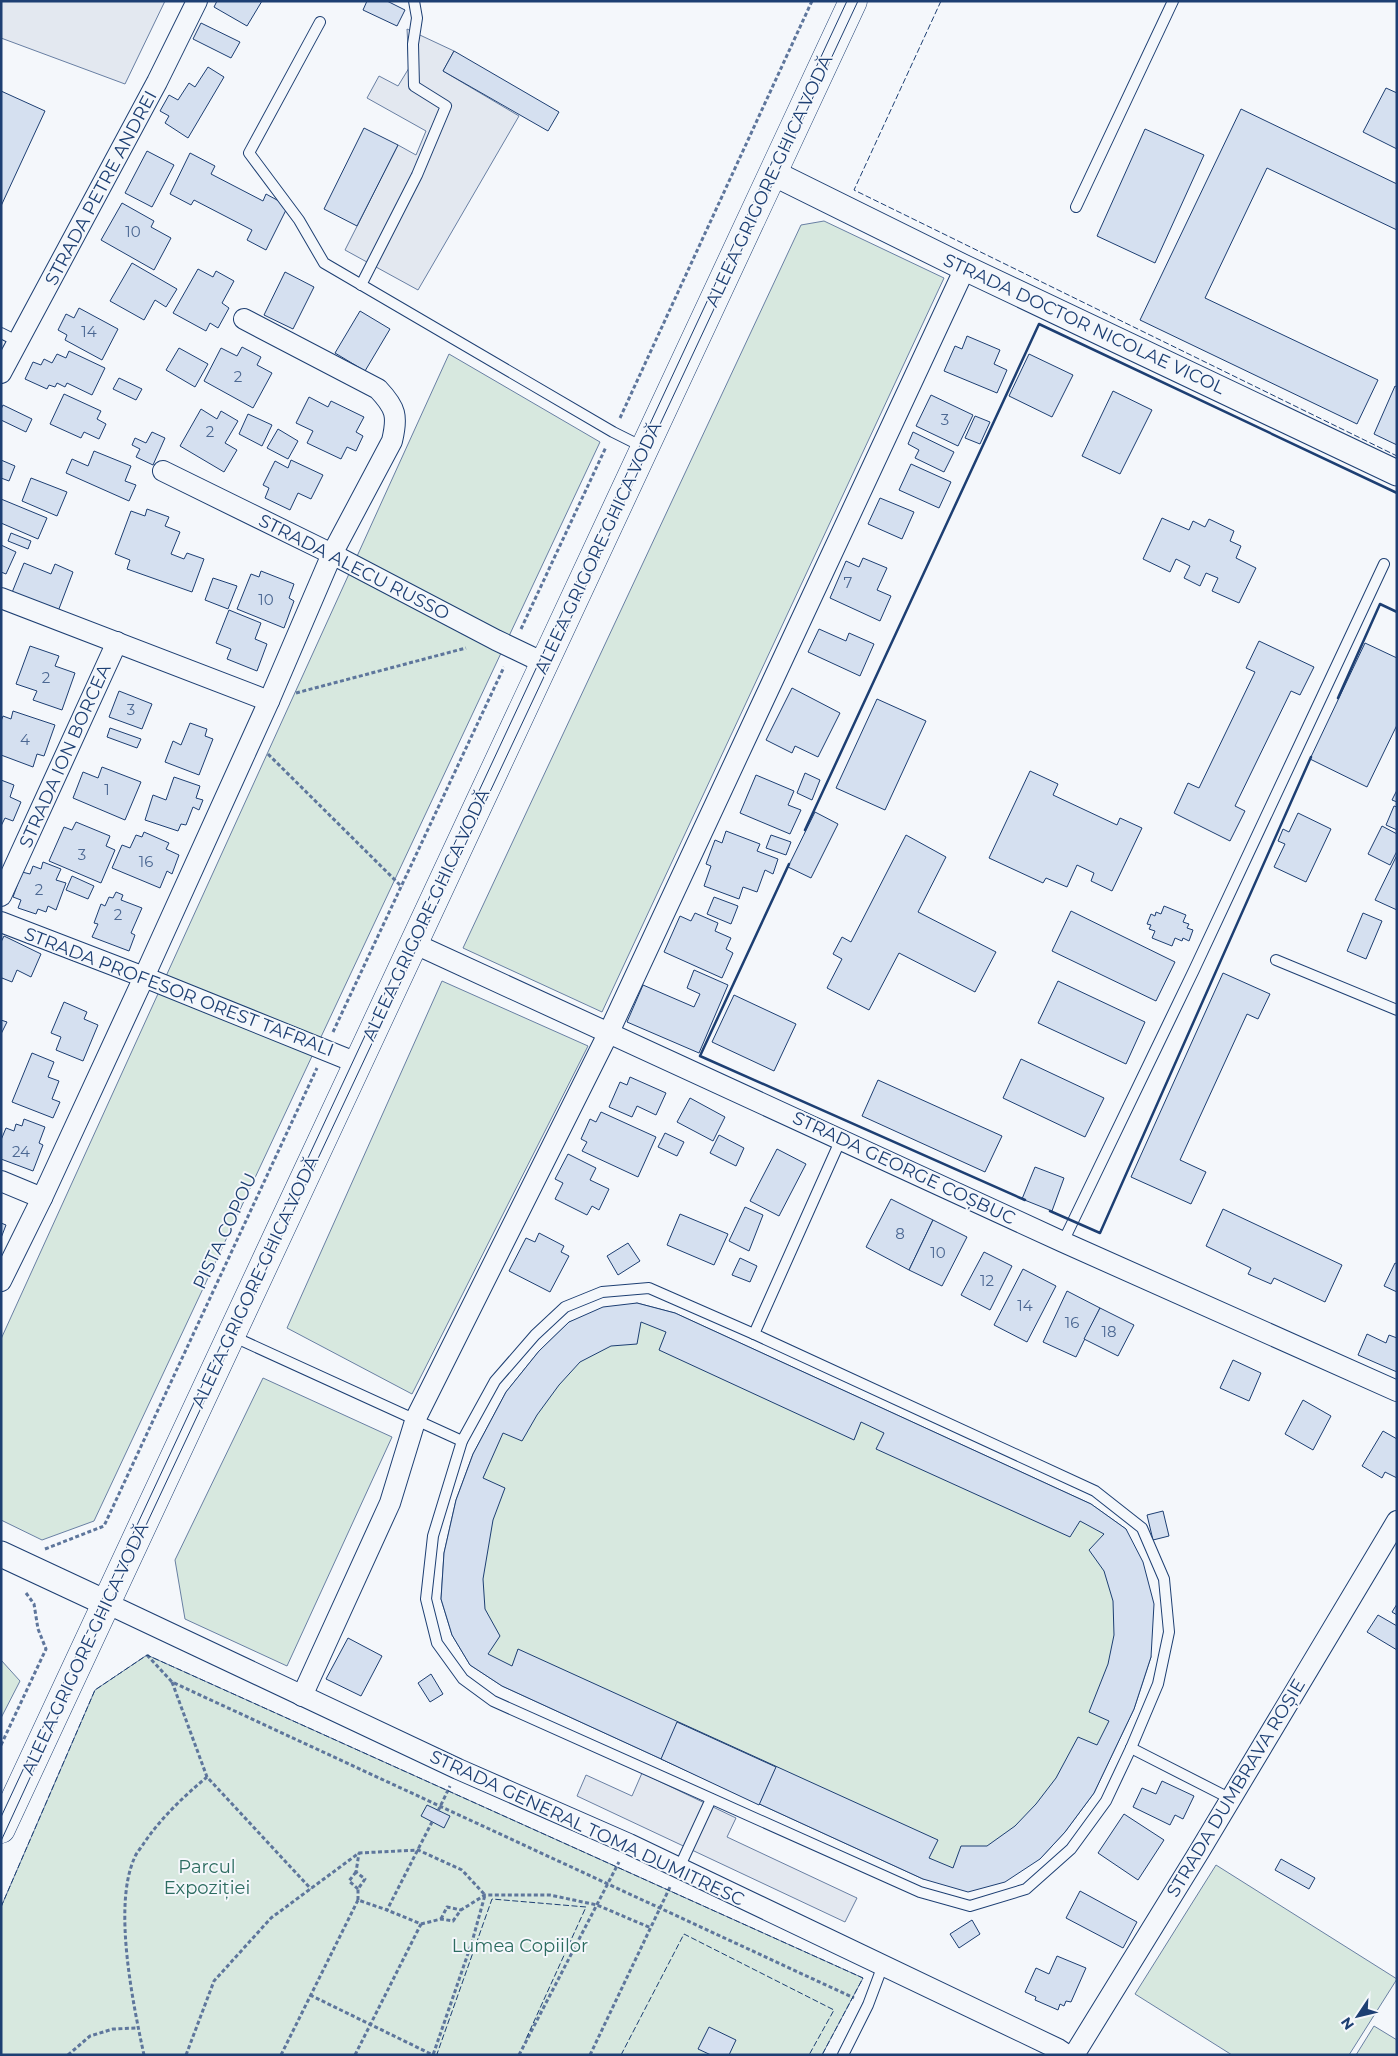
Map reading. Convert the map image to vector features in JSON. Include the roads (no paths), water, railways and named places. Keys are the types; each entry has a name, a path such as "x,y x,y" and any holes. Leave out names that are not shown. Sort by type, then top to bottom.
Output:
{"main road":[{"name":"ALEEA GRIGORE GHICA VODĂ","path":"1,1829 853,1"}],"street":[{"name":"STRADA PETRE ANDREI","path":"1,373 157,82 197,1"},
{"name":"STRADA DOCTOR NICOLAE VICOL","path":"773,173 965,268 1397,473"},
{"path":"302,1696 390,1503 416,1418 609,1032 965,268"},
{"path":"1,1281 42,1198 144,977 251,737 269,701 332,554 392,441 396,424 396,413 389,401 378,389 244,320"},
{"name":"STRADA ALECU RUSSO","path":"163,471 332,554 544,663"},
{"path":"1,598 269,701"},
{"name":"STRADA ION BORCEA","path":"1,896 117,642"},
{"name":"STRADA PROFESOR OREST TAFRALI","path":"1,922 326,1049 357,1063"},
{"name":"STRADA GEORGE COȘBUC","path":"413,943 1064,1242 1397,1391"},
{"path":"1,1181 42,1198"},
{"name":"STRADA DUMBRAVA ROȘIE","path":"1074,2055 1397,1521"},
{"path":"1,1554 106,1603"},
{"name":"STRADA GENERAL TOMA DUMITRESC","path":"106,1603 458,1768 629,1844 1067,2055"}],"lane":[{"path":"361,285 417,175 446,106 414,86 414,44 418,18 414,1"},
{"path":"1076,207 1173,1"},
{"path":"320,22 249,153 299,220 324,262 644,448"},
{"path":"1,333 19,342"},
{"path":"1064,1242 1384,564"},
{"path":"1276,960 1397,1010"},
{"path":"754,1334 841,1139"},
{"path":"648,1288 754,1334 1094,1491 1142,1528 1164,1579 1169,1632 1158,1684 1106,1801 1071,1849 1026,1889 970,1906 920,1892 494,1700 463,1679 437,1642 426,1599 434,1536 462,1441 496,1381 535,1335 565,1307 602,1292 648,1288"},
{"path":"231,1335 416,1418 462,1441"},
{"path":"1131,1748 1231,1798"},
{"path":"679,1868 711,1798"},
{"path":"843,2055 868,2005 883,1965"}],"tram line":[{"path":"1,1817 847,1"},
{"path":"1,1841 140,1538 858,1"}],"park label":[{"name":"Parcul Expoziției","path":"207,1877"},
{"name":"Lumea Copiilor","path":"520,1946"}]}
